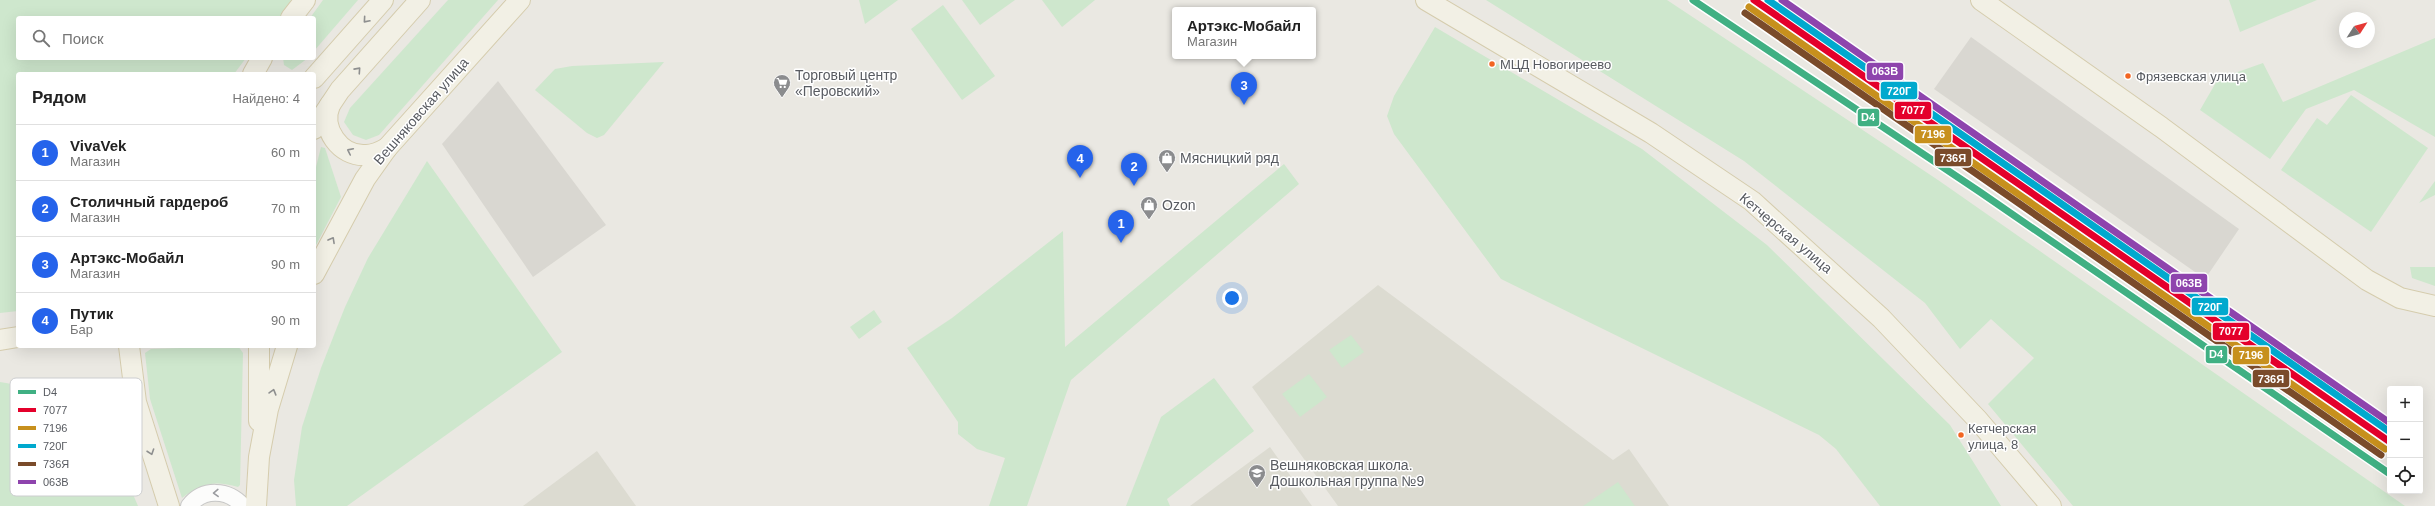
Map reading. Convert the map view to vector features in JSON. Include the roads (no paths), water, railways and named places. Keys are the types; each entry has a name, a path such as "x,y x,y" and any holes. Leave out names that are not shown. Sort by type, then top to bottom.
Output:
{"main road":[{"path":"293,16 305,0"},
{"path":"316,76 383,0"},
{"path":"316,126 332,99 420,0"},
{"name":"Вешняковская улица","path":"316,270 365,179 382,155 520,0"},
{"name":"Кетчерская улица","path":"1426,0 1651,133 1752,201 1881,318 1978,420 2051,506"},
{"path":"1981,0 2161,127 2367,280 2400,298 2435,306"},
{"path":"314,72 349,40"},
{"path":"254,72 261,60"},
{"path":"268,60 272,72"},
{"path":"332,99 326,115 327,124 337,143 355,154 366,156 382,155"},
{"path":"0,340 16,337"},
{"path":"129,348 133,378"},
{"path":"256,506 259,457 259,348"},
{"path":"259,457 268,409 286,348"},
{"path":"142,421 169,506"}],"street":[{"path":"189,506 201,496 217,492 233,496 243,506"}],"place":[{"name":"МЦД Новогиреево","path":"1492,64"},
{"name":"Фрязевская улица","path":"2128,76"},
{"name":"Торговый центр «Перовский»","path":"782,98"},
{"name":"Артэкс-Мобайл","path":"1244,105"},
{"name":"Мясницкий ряд","path":"1167,173"},
{"name":"Путик","path":"1080,178"},
{"name":"Столичный гардероб","path":"1134,186"},
{"name":"Ozon","path":"1149,220"},
{"name":"VivaVek","path":"1121,243"},
{"name":"Кетчерская улица, 8","path":"1961,435"},
{"name":"Вешняковская школа. Дошкольная группа №9","path":"1257,488"}]}
